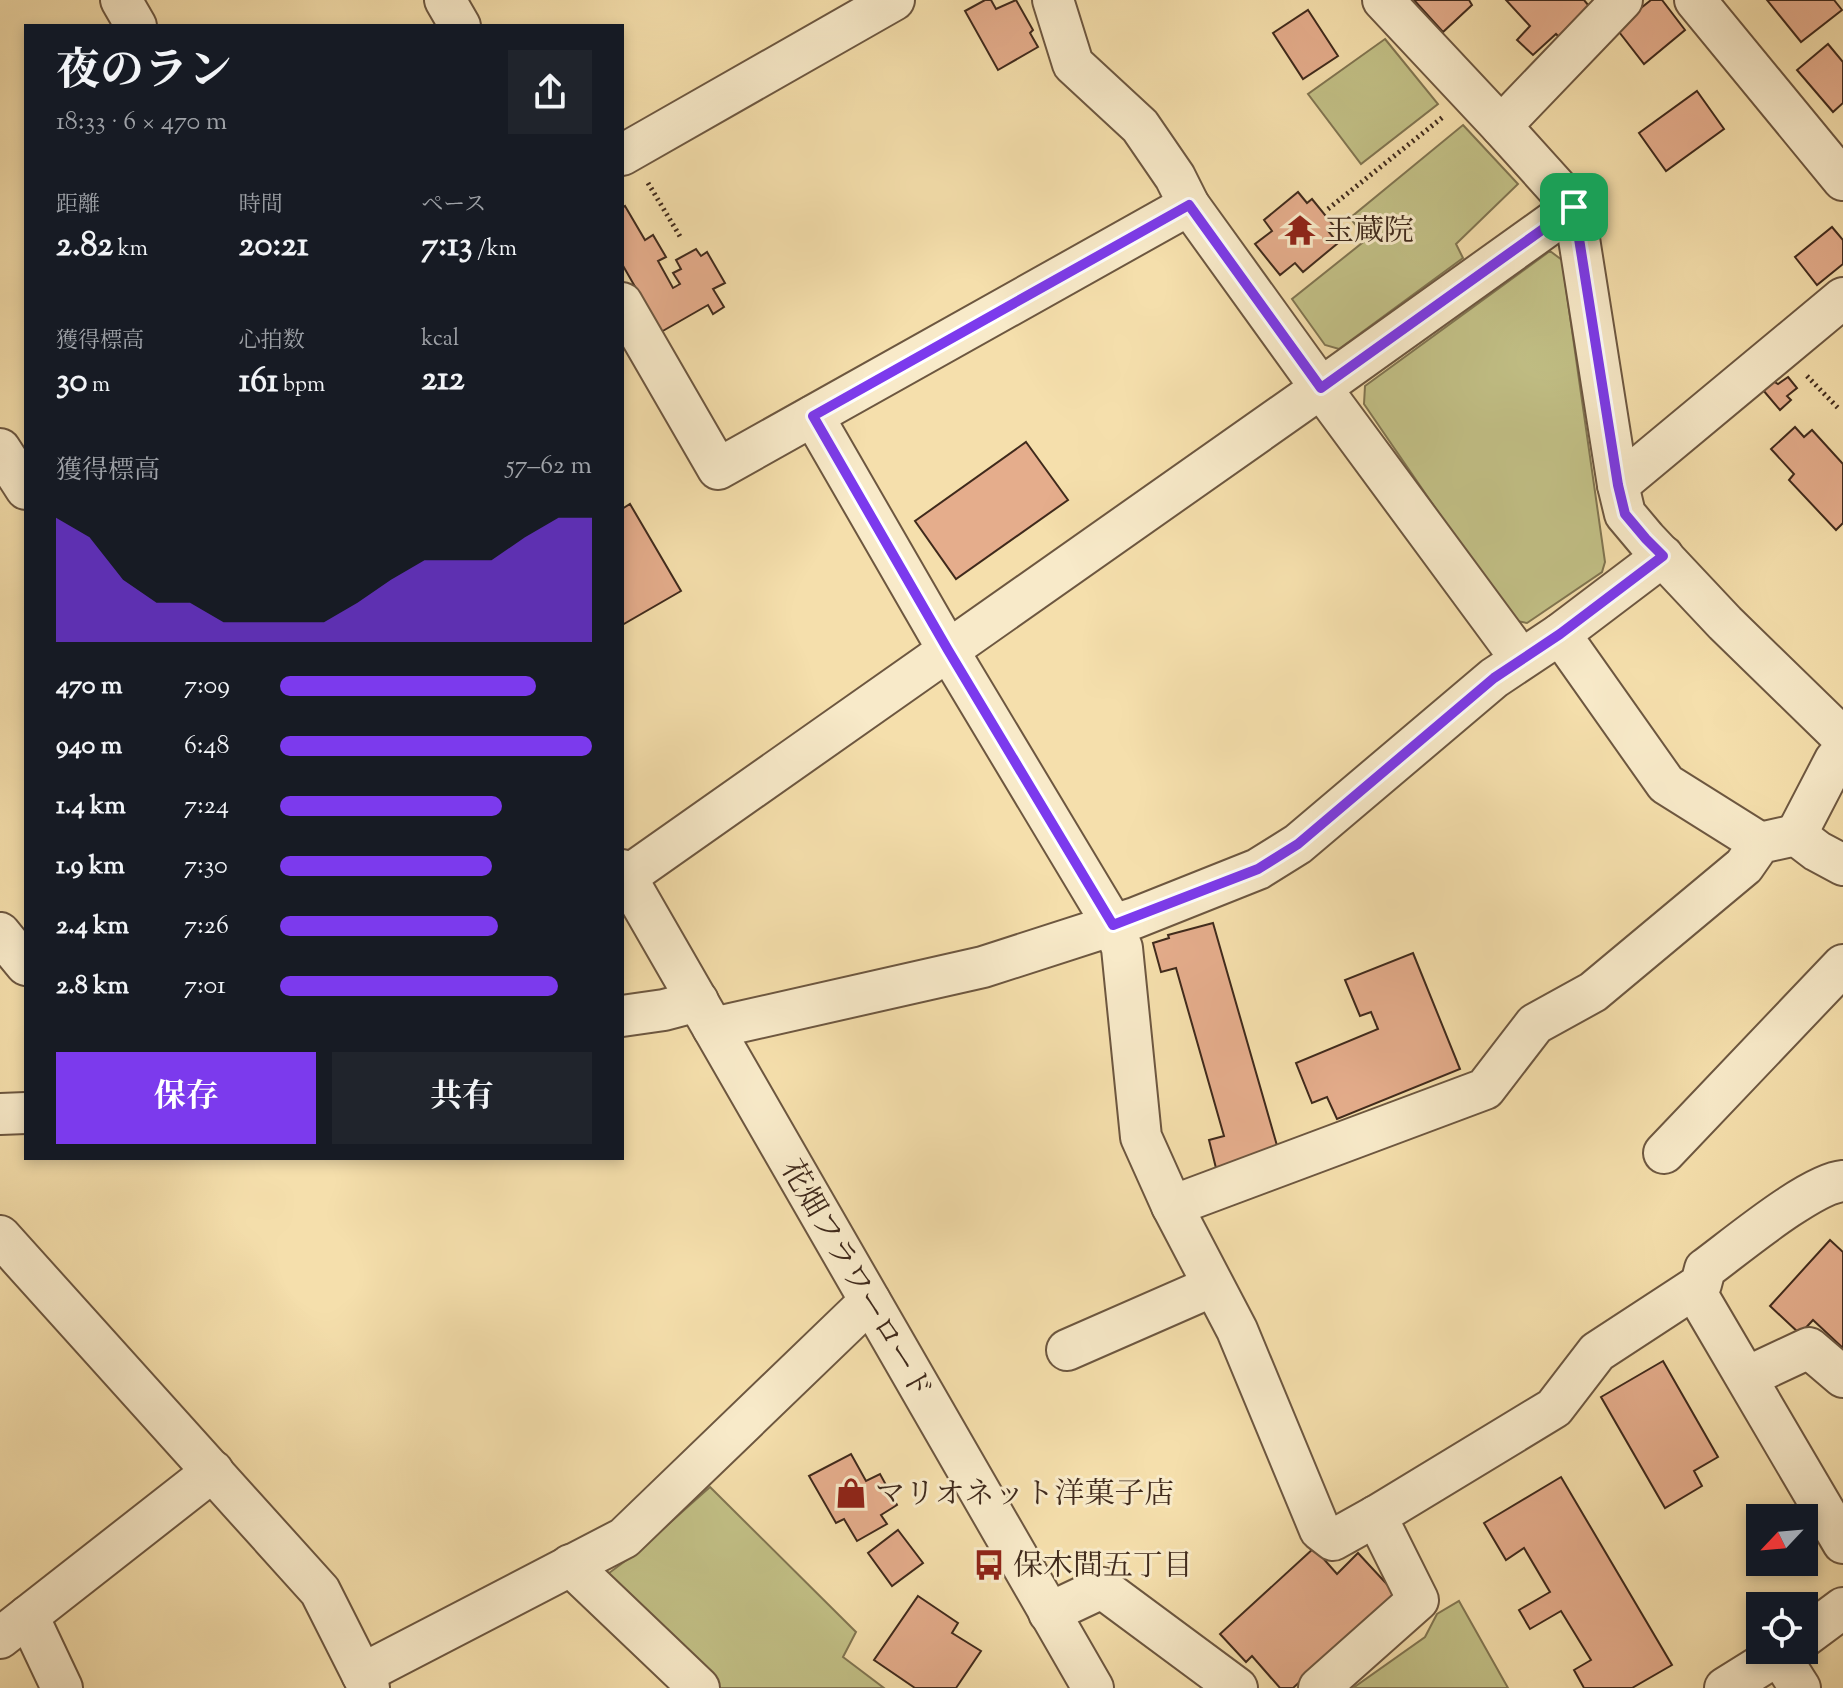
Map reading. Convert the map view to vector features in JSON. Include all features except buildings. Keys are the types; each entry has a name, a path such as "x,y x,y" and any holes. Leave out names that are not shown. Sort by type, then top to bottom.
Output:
{"street":[{"path":"121,0 135,24"},
{"path":"445,0 459,24"},
{"path":"625,153 894,0"},
{"path":"1053,0 1073,64 1140,126 1175,177 1189,205 1521,659"},
{"path":"1383,0 1574,207 1625,514 1725,623 1843,738"},
{"path":"1501,126 1622,0"},
{"path":"1695,0 1843,180"},
{"path":"624,306 718,469 1189,205"},
{"path":"624,873 948,650 1574,207"},
{"path":"1618,485 1843,298"},
{"path":"813,416 948,650 1113,925 1122,948 1141,1137 1172,1206 1237,1330 1320,1530 1333,1540 1554,1408 1597,1352 1701,1284 1705,1269 1795,1203 1832,1182 1843,1181"},
{"path":"624,1016 664,1010 705,1015 983,967 1113,925 1258,869 1298,844 1494,678 1560,634 1663,556"},
{"path":"1560,634 1666,784 1778,839 1817,851 1843,865"},
{"path":"1172,1206 1485,1089 1535,1024 1593,992 1778,839 1843,751"},
{"name":"花畑フラワーロード","path":"624,873 1093,1688"},
{"path":"0,933 24,963"},
{"path":"1664,1153 1843,965"},
{"path":"0,1114 24,1113"},
{"path":"0,1236 320,1591 366,1681 570,1565 624,1538 870,1301"},
{"path":"1067,1350 1213,1286"},
{"path":"1694,1289 1843,1543"},
{"path":"1747,1377 1809,1348 1843,1377"},
{"path":"62,1688 14,1627 213,1471"},
{"path":"1319,1688 1418,1600 1376,1516"},
{"path":"570,1565 699,1688"},
{"path":"1049,1613 1102,1588 1237,1688"},
{"path":"1818,1626 1843,1608"},
{"path":"1725,1688 1763,1664"},
{"path":"1794,1664 1800,1688"}],"path":[{"path":"1328,209 1471,94"},
{"path":"625,153 681,238"}],"shaded area":[{"path":"1385,39 1438,104 1361,164 1308,94"},
{"path":"1463,125 1518,184 1456,244 1463,258 1339,349 1325,345 1292,299 1367,239 1350,218"},
{"path":"1550,251 1562,260 1605,562 1602,572 1527,623 1512,620 1364,404 1365,386"},
{"path":"710,1487 856,1632 843,1657 884,1688 719,1688 605,1576 636,1553"},
{"path":"1459,1601 1508,1688 1353,1688 1425,1637 1437,1614"}],"place":[{"name":"玉蔵院","path":"1300,230"},
{"name":"マリオネット洋菓子店","path":"851,1493"},
{"name":"保木間五丁目","path":"989,1565"}],"route":[{"path":"1189,205 1321,388 1574,207 1625,514 1663,556 1560,634 1494,678 1298,844 1258,869 1113,925 948,650 813,416 1189,205"}]}
